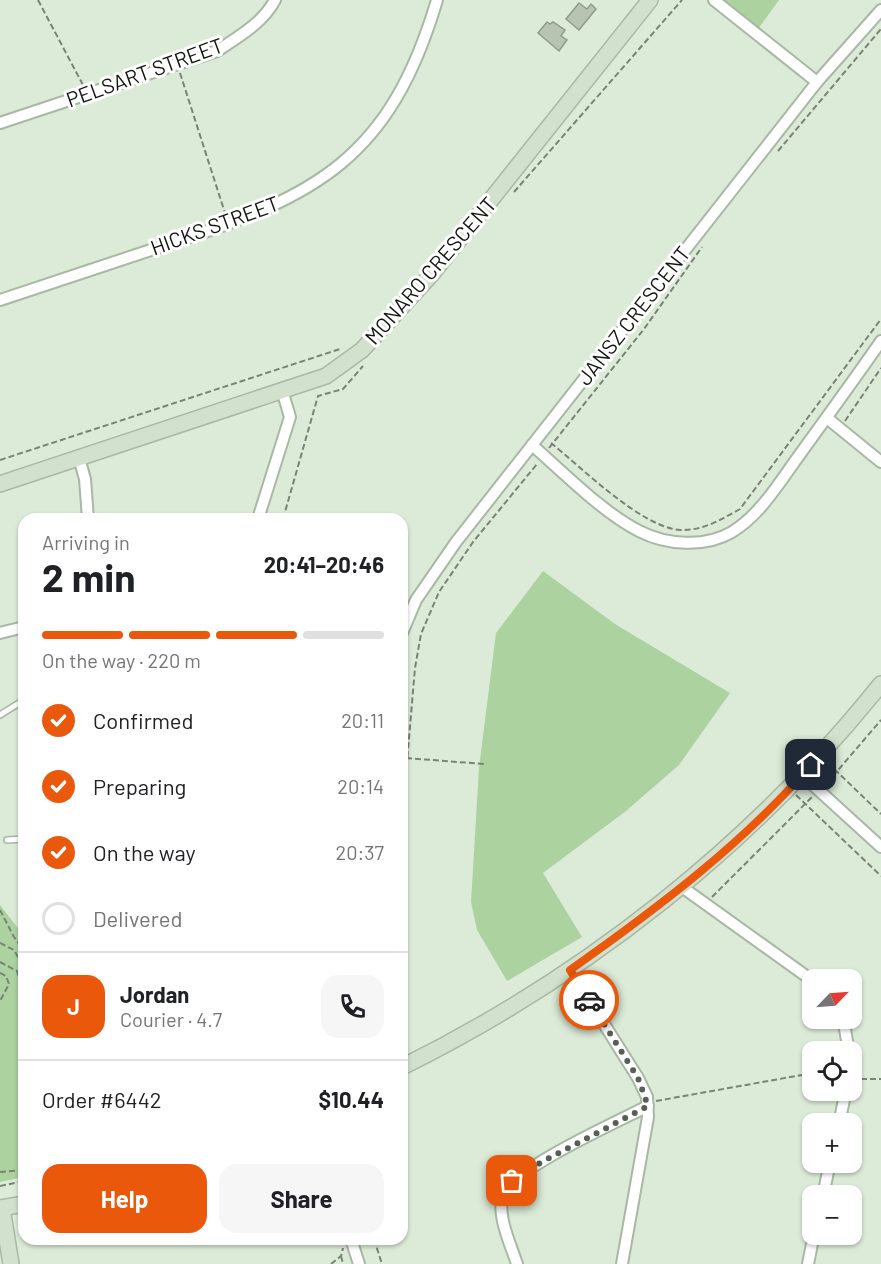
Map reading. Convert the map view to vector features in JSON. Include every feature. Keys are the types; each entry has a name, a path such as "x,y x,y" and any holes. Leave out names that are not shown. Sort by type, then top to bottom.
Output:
{"street":[{"name":"PELSART STREET","path":"0,123 217,51 246,32 269,10 275,0"},
{"name":"HICKS STREET","path":"0,300 229,225 299,194 324,178 366,140 405,85 436,0"},
{"name":"MONARO CRESCENT","path":"0,484 326,376 362,350 391,320 514,173 650,0"},
{"path":"714,0 817,82"},
{"name":"JANSZ CRESCENT","path":"408,619 416,600 437,567 817,82 881,10"},
{"path":"532,445 620,519 640,532 664,540 691,543 731,533 749,519 767,500 881,341"},
{"path":"260,513 290,417 282,390"},
{"path":"827,417 881,462"},
{"path":"79,458 85,479 88,513"},
{"path":"0,633 18,628"},
{"path":"408,1064 481,1025 570,970 682,887 802,775 881,684"},
{"path":"802,775 881,847"},
{"path":"682,887 802,973"},
{"path":"570,970 638,1078 648,1104 647,1131 622,1264"},
{"path":"518,1264 501,1207 503,1194 512,1181 540,1163 648,1104"},
{"path":"11,1264 1,1208 18,1205"},
{"path":"349,1245 356,1263"},
{"path":"808,1264 812,1245"}],"lane":[{"path":"0,715 18,704"},
{"path":"7,840 18,839"}],"path":[{"path":"38,0 88,95"},
{"path":"775,153 881,29"},
{"path":"177,64 229,225"},
{"path":"408,738 421,634 439,592 473,542 644,329 704,244"},
{"path":"541,434 646,519 680,530 709,526 740,509 881,319"},
{"path":"0,460 351,346"},
{"path":"840,428 881,368"},
{"path":"706,904 819,791 881,720"},
{"path":"820,755 881,814"},
{"path":"408,758 484,764"},
{"path":"789,788 881,876"},
{"path":"0,910 18,942"},
{"path":"0,943 14,950 18,957"},
{"path":"0,962 17,971 18,974"},
{"path":"0,973 6,976 9,984 0,1001"},
{"path":"648,1104 802,1075"},
{"path":"862,1078 881,1079"},
{"path":"0,1172 18,1170"},
{"path":"0,1186 18,1182"},
{"path":"331,1264 341,1256 346,1245"},
{"path":"376,1245 382,1264"},
{"path":"341,1256 343,1264"}],"green space":[{"path":"724,0 779,0 758,29"},
{"path":"543,571 615,624 730,693 679,765 626,811 543,873 582,937 507,981 477,930 471,902 479,768 496,633"},
{"path":"0,905 18,928 18,1178 0,1182"}],"building":[{"path":"579,3 587,9 591,4 596,9 579,30 566,19"},
{"path":"547,22 550,24 553,22 565,30 561,36 567,40 559,51 538,33"}],"way so far":[{"path":"512,1181 540,1163 648,1106 647,1097 638,1078 589,1000"}],"route":[{"path":"589,1000 570,970 682,887 762,815 811,765"}]}
